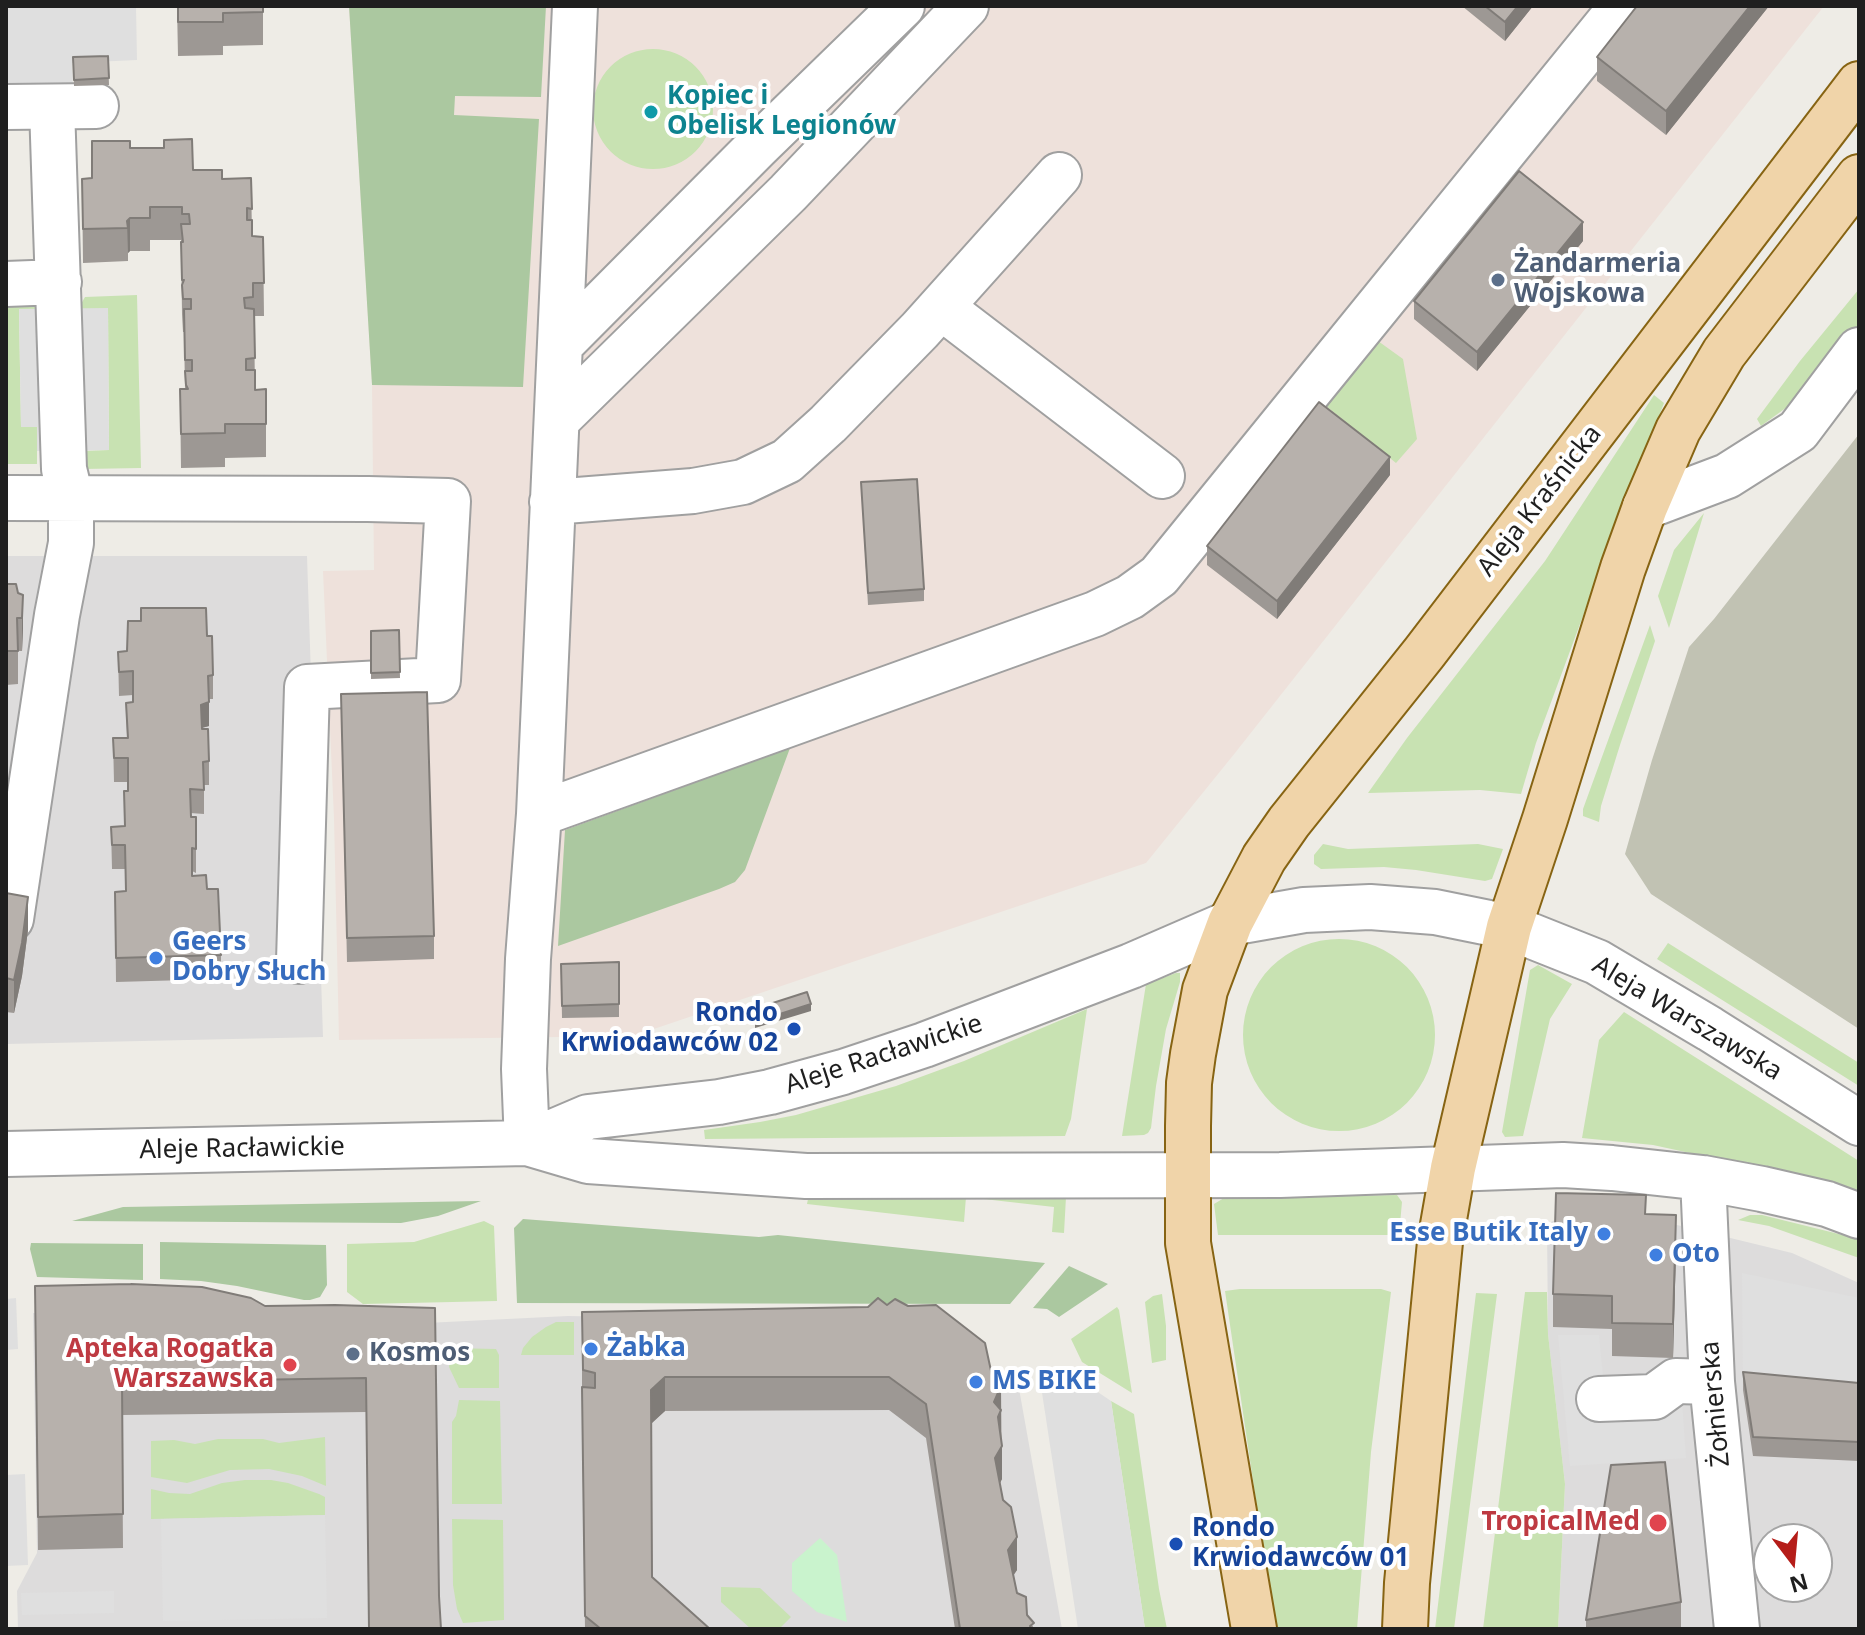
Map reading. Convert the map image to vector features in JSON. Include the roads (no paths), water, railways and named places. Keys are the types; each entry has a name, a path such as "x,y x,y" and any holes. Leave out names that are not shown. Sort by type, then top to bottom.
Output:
{"main road":[{"name":"Aleja Kraśnicka","path":"1254,1629 1188,1243 1189,1083 1205,990 1230,923 1264,858 1289,822 1424,653 1859,84"},
{"path":"1405,1629 1440,1242 1453,1168 1509,927 1623,568 1678,430 1724,353 1859,177"}],"street":[{"path":"527,1143 524,1069 527,974 539,814 575,6"},
{"path":"560,345 902,6"},
{"path":"557,420 788,193 966,6"},
{"path":"539,814 1095,614 1130,597 1159,576 1622,6"},
{"path":"6,107 96,106"},
{"path":"11,919 57,615 71,543 71,498 64,469 52,107"},
{"path":"552,502 693,491 730,485 787,461 828,424 941,307 1059,175"},
{"path":"6,284 59,282"},
{"path":"941,307 1162,476"},
{"path":"1645,507 1727,476 1798,431 1859,350"},
{"path":"6,498 448,501 438,680 307,687 299,961"},
{"name":"Aleje Racławickie","path":"527,1143 588,1117 719,1102 843,1072 924,1045 1131,966 1230,923 1304,910 1370,907 1435,912 1509,927"},
{"name":"Aleja Warszawska","path":"1509,927 1597,962 1859,1123"},
{"name":"Aleje Racławickie","path":"6,1154 527,1143 588,1161 806,1176 1280,1175 1453,1168"},
{"path":"1453,1168 1563,1165 1703,1178 1827,1204 1859,1216"},
{"name":"Żołnierska","path":"1703,1178 1712,1382 1737,1629"},
{"path":"1599,1399 1654,1397 1676,1381 1712,1382"}],"place":[{"name":"Kopiec i Obelisk Legionów","path":"651,112"},
{"name":"Żandarmeria Wojskowa","path":"1498,280"},
{"name":"Geers Dobry Słuch","path":"156,958"},
{"name":"Rondo Krwiodawców 02","path":"794,1029"},
{"name":"Esse Butik Italy","path":"1604,1234"},
{"name":"Oto","path":"1656,1255"},
{"name":"Żabka","path":"591,1349"},
{"name":"Kosmos","path":"353,1354"},
{"name":"Apteka Rogatka Warszawska","path":"290,1365"},
{"name":"MS BIKE","path":"976,1382"},
{"name":"TropicalMed","path":"1658,1523"},
{"name":"Rondo Krwiodawców 01","path":"1176,1544"}]}
